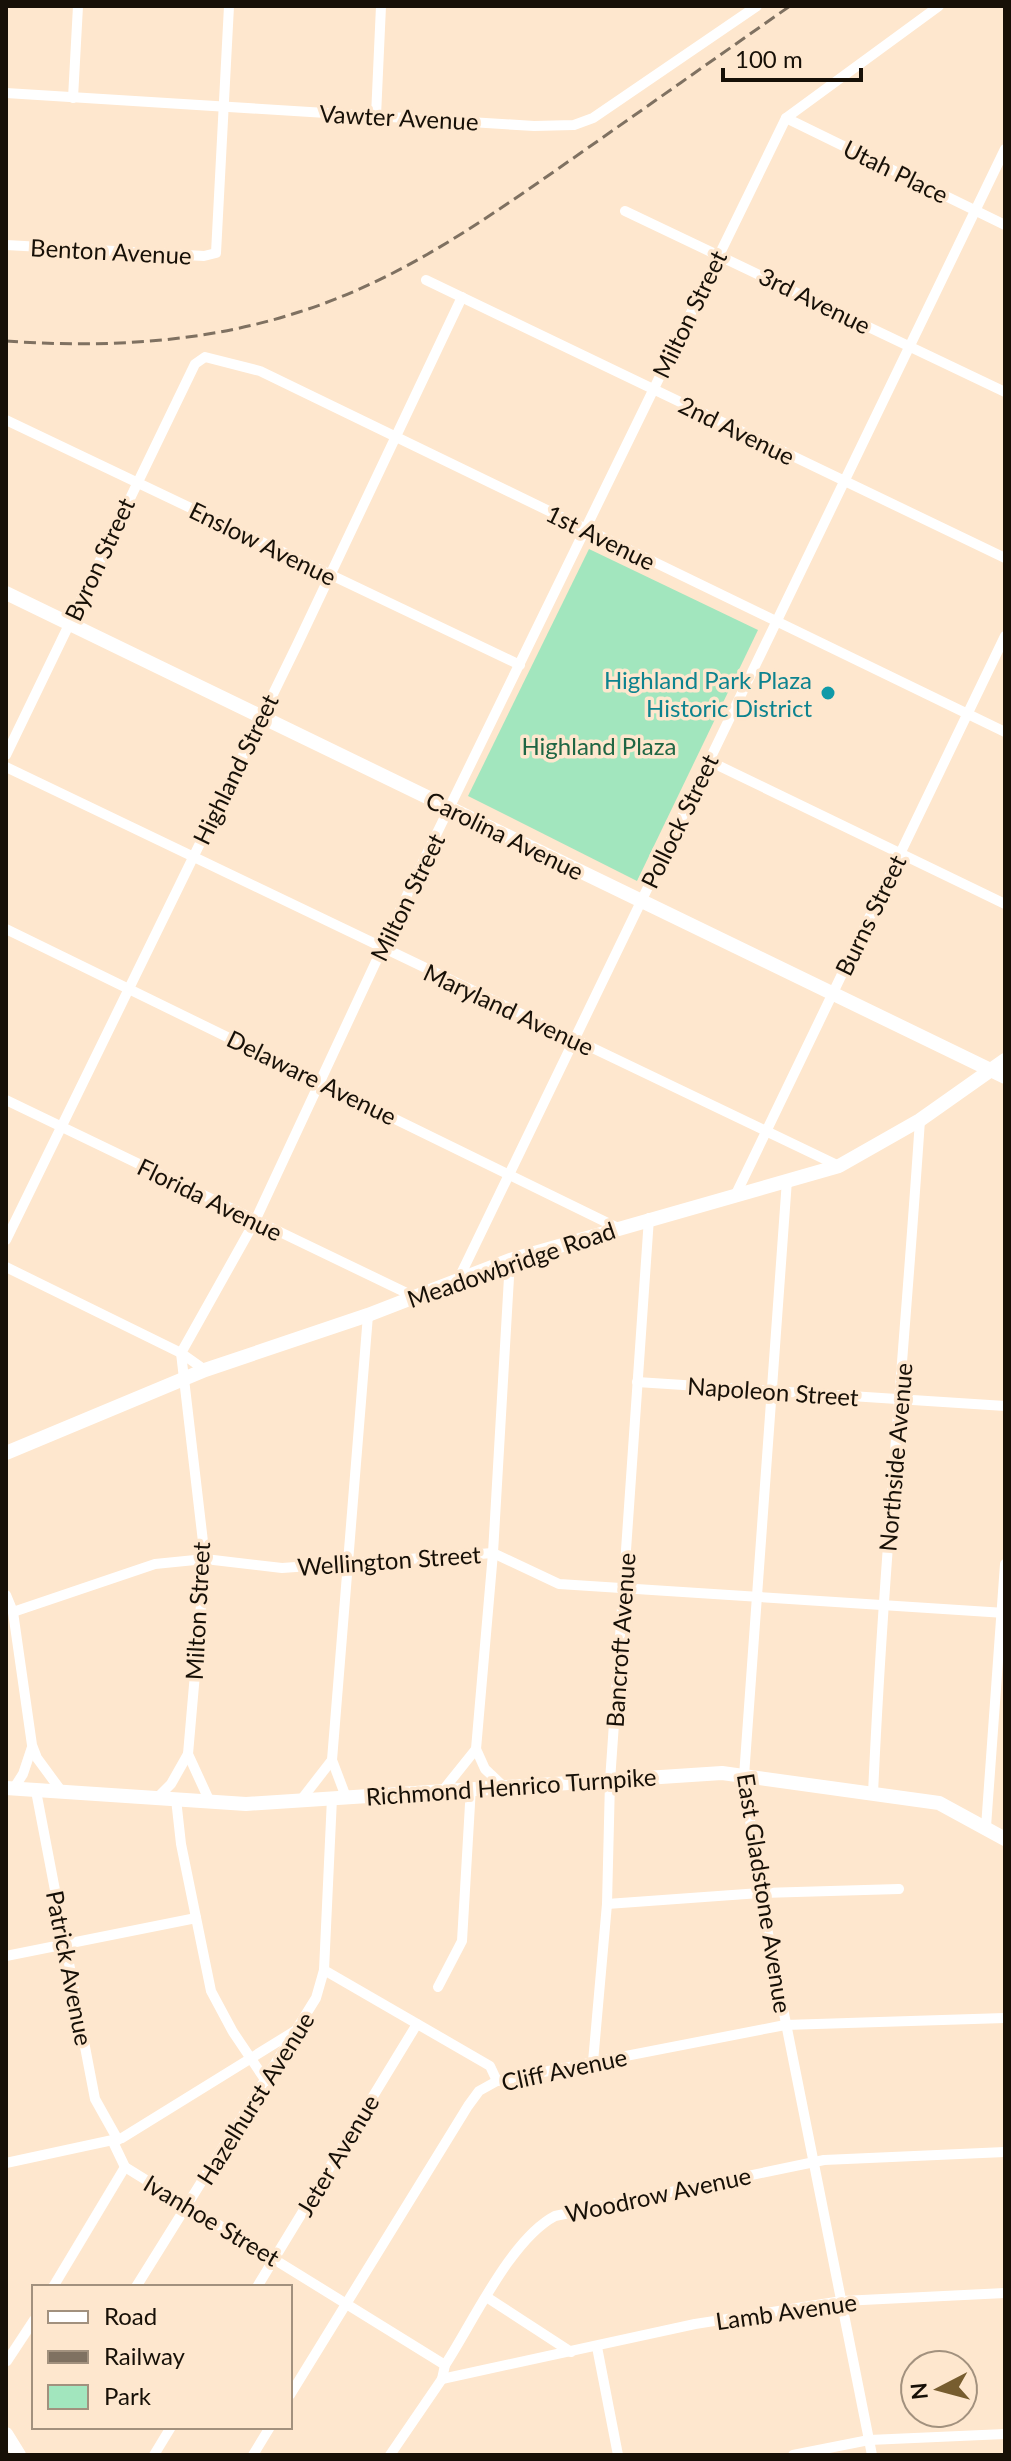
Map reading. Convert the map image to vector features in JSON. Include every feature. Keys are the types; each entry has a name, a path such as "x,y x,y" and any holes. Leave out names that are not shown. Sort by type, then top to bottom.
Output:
{"street":[{"path":"73,98 78,6"},
{"path":"223,107 229,6"},
{"path":"376,116 381,6"},
{"name":"Vawter Avenue","path":"6,93 574,125 612,106 757,6"},
{"name":"Milton Street","path":"157,1798 171,1784 188,1754 205,1559 181,1353 255,1221 382,948 786,118 939,6"},
{"name":"Benton Avenue","path":"6,245 204,256 216,253 223,107"},
{"name":"Utah Place","path":"786,118 1005,225"},
{"name":"Pollock Street","path":"459,1278 1005,149"},
{"name":"3rd Avenue","path":"625,211 1005,392"},
{"name":"2nd Avenue","path":"426,280 1005,558"},
{"name":"Highland Street","path":"6,1240 130,990 462,297"},
{"name":"1st Avenue","path":"195,364 205,357 219,358 260,371 1005,732"},
{"name":"Byron Street","path":"6,755 135,482 195,364"},
{"name":"Enslow Avenue","path":"6,420 520,665"},
{"name":"Carolina Avenue","path":"6,593 1005,1077"},
{"name":"Burns Street","path":"736,1194 1005,636"},
{"path":"709,761 1005,904"},
{"name":"Maryland Avenue","path":"6,767 839,1166"},
{"name":"Delaware Avenue","path":"6,929 616,1227"},
{"name":"Meadowbridge Road","path":"6,1453 205,1370 368,1315 510,1260 616,1227 839,1166 859,1158 920,1120 1005,1060"},
{"name":"Florida Avenue","path":"6,1100 415,1297"},
{"name":"Northside Avenue","path":"873,1794 882,1603 901,1399 920,1120"},
{"name":"East Gladstone Avenue","path":"787,1180 744,1776 760,1893 872,2455"},
{"name":"Bancroft Avenue","path":"593,2062 607,1904 610,1781 649,1218"},
{"path":"502,1785 485,1769 476,1749 493,1553 510,1260"},
{"path":"6,1267 181,1353 205,1370"},
{"name":"Hazelhurst Avenue","path":"137,2285 301,2027 316,1998 324,1970 339,1797 332,1760 368,1315"},
{"name":"Napoleon Street","path":"637,1382 1005,1406"},
{"name":"Wellington Street","path":"13,1612 155,1564 205,1559 282,1568 493,1553 559,1584 1003,1613"},
{"path":"986,1827 1005,1564"},
{"path":"6,1595 13,1612 32,1745 37,1758 62,1792"},
{"path":"10,1788 23,1774 32,1745"},
{"path":"444,1789 476,1749"},
{"name":"Milton Street","path":"188,1754 210,1802"},
{"path":"301,1800 332,1760"},
{"name":"Richmond Henrico Turnpike","path":"10,1788 246,1804 708,1773 939,1803 1005,1839"},
{"path":"438,1987 462,1941 471,1787"},
{"name":"Patrick Avenue","path":"36,1791 95,2099 115,2141"},
{"path":"176,1799 211,1991 266,2081"},
{"path":"607,1904 760,1893 899,1889"},
{"path":"6,1956 196,1918"},
{"path":"324,1970 490,2066 497,2081"},
{"name":"Cliff Avenue","path":"292,2392 468,2106 479,2091 497,2081 785,2025 1005,2018"},
{"name":"Jeter Avenue","path":"258,2285 417,2024"},
{"path":"6,2163 115,2141 301,2027"},
{"name":"Ivanhoe Street","path":"115,2141 125,2167 445,2365"},
{"name":"Woodrow Avenue","path":"390,2455 442,2379 445,2365 528,2236 544,2222 566,2211 814,2162 1005,2152"},
{"path":"54,2285 125,2167"},
{"name":"Lamb Avenue","path":"442,2379 695,2324 842,2301 1005,2293"},
{"path":"488,2298 571,2352"},
{"path":"7,2361 32,2323"},
{"path":"597,2347 618,2455"},
{"path":"154,2455 170,2429"},
{"path":"253,2455 269,2429"},
{"path":"6,2434 19,2455"},
{"path":"793,2455 869,2440 1005,2434"}],"green space":[{"name":"Highland Plaza","path":"589,549 758,630 637,881 468,796"}],"railway":[{"path":"6,341 80,344 191,337 263,322 336,299 408,265 475,225 790,6"}],"place":[{"name":"Highland Park Plaza Historic District","path":"828,693"}]}
